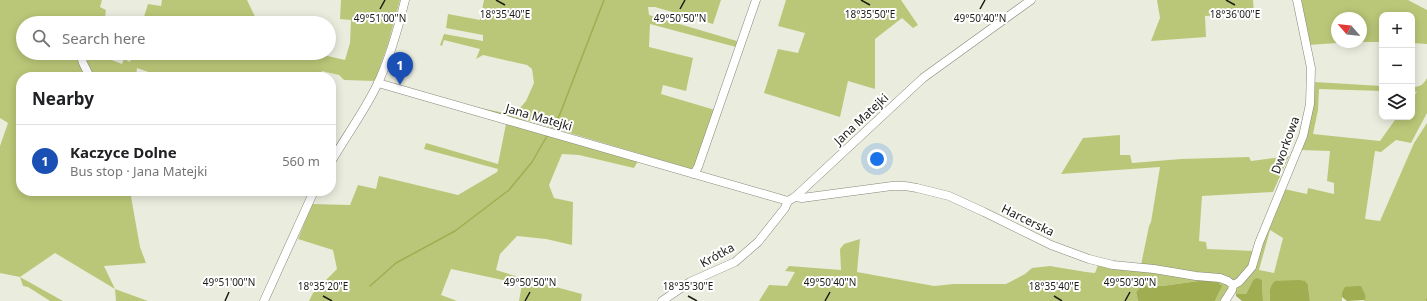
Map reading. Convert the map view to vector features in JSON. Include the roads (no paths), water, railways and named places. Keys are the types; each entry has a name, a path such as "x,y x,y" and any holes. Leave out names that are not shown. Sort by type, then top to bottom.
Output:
{"street":[{"path":"336,154 368,103 378,83 392,48 405,0"},
{"path":"694,174 698,168 756,0"},
{"name":"Jana Matejki","path":"378,83 694,174 792,199 923,78 1031,0"},
{"name":"Dworkowa","path":"1233,285 1238,282 1252,267 1303,136 1307,121 1310,104 1311,68 1297,0"},
{"path":"82,60 88,72"},
{"name":"Harcerska","path":"792,199 892,186 916,188 936,192 955,199 1051,245 1089,259 1114,266 1154,268 1196,276 1220,278 1233,285"},
{"path":"264,301 312,196"},
{"name":"Krótka","path":"662,301 690,282 735,262 758,242 792,199"},
{"path":"1225,301 1232,290 1233,285"}],"waterway":[{"path":"550,131 560,114 604,0"},
{"path":"370,286 396,263 455,231 509,190 532,162 547,136"}],"place":[{"name":"Kaczyce Dolne","path":"400,85"}]}
